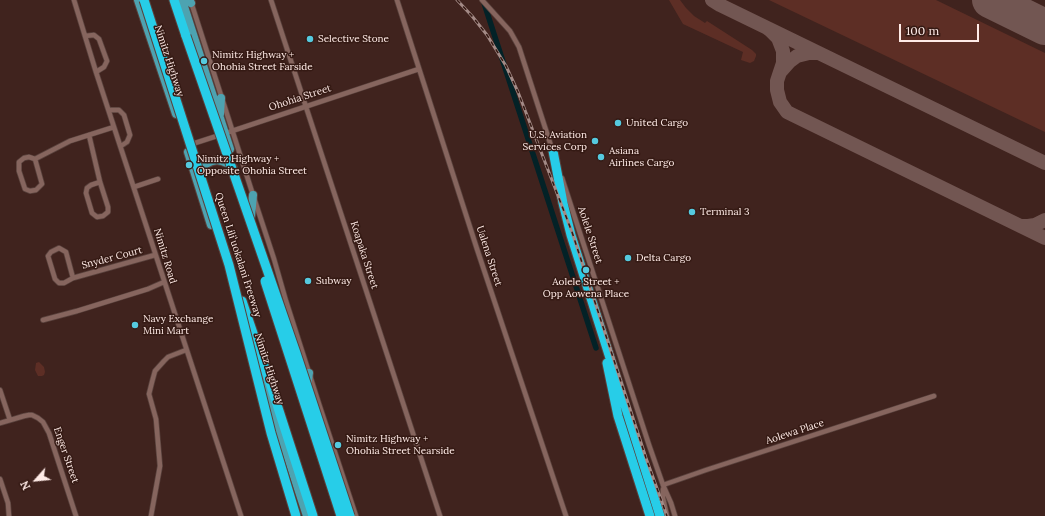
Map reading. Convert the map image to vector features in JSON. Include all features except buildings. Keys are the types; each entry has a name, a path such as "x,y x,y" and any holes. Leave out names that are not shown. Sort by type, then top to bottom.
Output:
{"highway":[{"name":"Queen Liliʻuokalani Freeway","path":"144,0 229,265 271,386 313,516"},
{"name":"Queen Liliʻuokalani Freeway","path":"174,0 341,516"},
{"path":"186,36 296,353 350,516"},
{"path":"553,152 571,235 660,516"},
{"path":"229,265 271,433 296,516"},
{"path":"603,338 615,403 650,516"}],"main road":[{"name":"Nimitz Highway","path":"138,0 307,516"},
{"path":"182,0 219,117 228,132 238,177 329,461 345,516"},
{"path":"219,117 222,98"},
{"path":"197,181 197,174 204,166 216,160 229,164 234,169 238,177"},
{"path":"251,216 253,195"},
{"path":"306,389 309,373"},
{"path":"329,461 341,472"}],"street":[{"name":"Nimitz Road","path":"74,0 108,110 241,516"},
{"name":"Koapaka Street","path":"271,0 440,516"},
{"name":"Ualena Street","path":"397,0 482,264 566,516"},
{"name":"Aolele Street","path":"482,0 510,31 519,47 663,485 675,516"},
{"path":"190,1 222,98 228,132 253,195 356,516"},
{"path":"85,36 94,35 99,39 107,61 104,67 96,72"},
{"name":"Ohohia Street","path":"186,146 419,69"},
{"path":"108,110 119,110 124,115 130,136 127,142 121,146"},
{"path":"35,159 42,184 36,190 30,191 25,188 19,171 19,162 24,158 29,157 35,159 70,141 114,127"},
{"path":"89,136 100,182 108,207 108,212 103,216 97,217 92,213 86,193 87,188 100,182"},
{"path":"134,187 158,179"},
{"name":"Snyder Court","path":"73,278 66,252 59,248 51,252 48,256 55,279 59,283 64,283 73,278 156,255"},
{"path":"43,320 148,289 164,282"},
{"path":"151,516 160,466 156,419 150,394 152,382 155,371 168,357 186,350"},
{"path":"0,390 10,420"},
{"name":"Aolewa Place","path":"663,485 934,396"},
{"name":"Enger Street","path":"0,423 32,415 46,425 76,516"},
{"path":"0,479 8,503 9,516"},
{"name":"Aolele Street","path":"663,485 663,498 667,516"}],"shaded area":[{"path":"669,0 680,0 694,16 705,23 707,21 752,50 756,54 754,61 750,63 741,60 743,52 683,24"},
{"path":"769,0 936,0 1045,53 1045,132"},
{"path":"39,362 44,367 45,372 42,376 38,376 35,370 36,363"}],"waterway":[{"path":"483,0 596,348"}],"taxiway":[{"path":"712,0 1045,163"},
{"path":"767,28 778,38 783,51 783,63 777,81 777,90 780,102 787,112 1045,238"},
{"path":"781,71 797,56 809,53 818,53"},
{"path":"1021,226 1035,225 1045,220"}],"runway":[{"path":"990,0 1045,27"}],"railway":[{"path":"457,0 487,35 506,66 518,92 572,232 646,458 667,516"}],"place":[{"name":"Selective Stone","path":"310,39"},
{"name":"Nimitz Highway + Ohohia Street Farside","path":"204,61"},
{"name":"United Cargo","path":"618,123"},
{"name":"U.S. Aviation Services Corp","path":"595,141"},
{"name":"Asiana Airlines Cargo","path":"601,157"},
{"name":"Nimitz Highway + Opposite Ohohia Street","path":"189,165"},
{"name":"Terminal 3","path":"692,212"},
{"name":"Delta Cargo","path":"628,258"},
{"name":"Aolele Street + Opp Aowena Place","path":"586,270"},
{"name":"Subway","path":"308,281"},
{"name":"Navy Exchange Mini Mart","path":"135,325"},
{"name":"Nimitz Highway + Ohohia Street Nearside","path":"338,445"}]}
